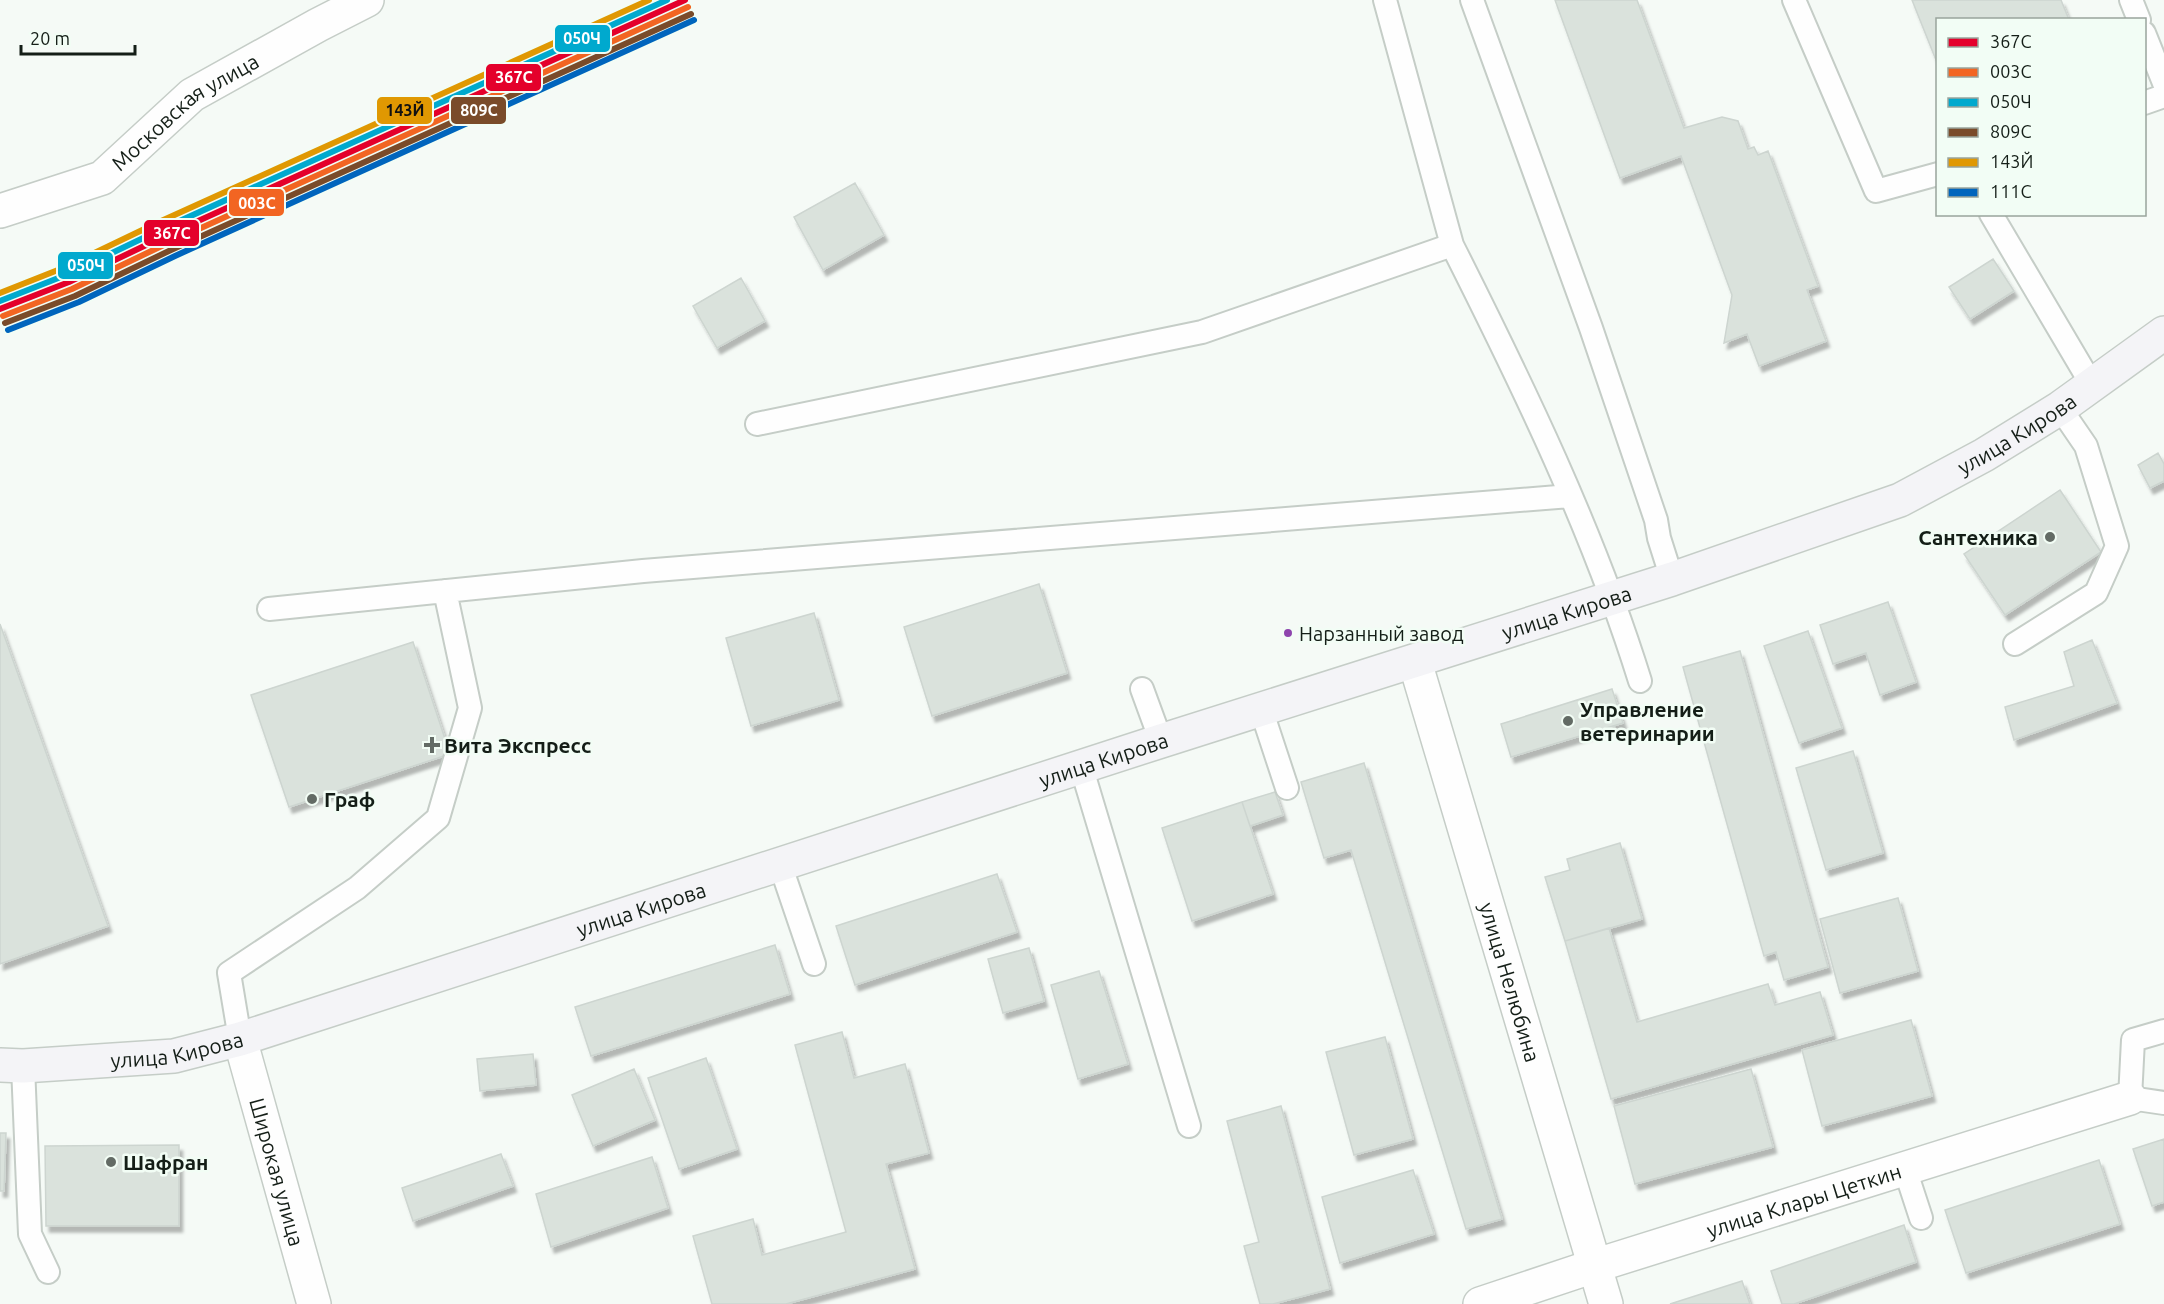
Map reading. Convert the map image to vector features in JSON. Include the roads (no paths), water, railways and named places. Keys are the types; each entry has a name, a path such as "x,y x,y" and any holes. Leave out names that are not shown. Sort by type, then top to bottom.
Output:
{"street":[{"name":"Московская улица","path":"4,204 102,178 192,95 367,0"},
{"name":"улица Кирова","path":"11,1066 174,1056 240,1039 1081,766 1672,579 1900,500 1984,455 2060,408 2164,333"},
{"name":"улица Нелюбина","path":"1415,662 1606,1304"},
{"name":"Широкая улица","path":"240,1039 314,1304"},
{"name":"улица Клары Цеткин","path":"1480,1304 2130,1098"}],"lane":[{"path":"1385,0 1452,245 1520,381 1570,496 1612,598 1640,681"},
{"path":"1472,0 1595,339 1656,520 1659,538 1672,579"},
{"path":"1794,0 1876,191 1936,175"},
{"path":"2132,0 2138,18"},
{"path":"2146,36 2164,83"},
{"path":"2146,103 2164,96"},
{"path":"1992,216 2092,385"},
{"path":"757,424 1202,332 1452,245"},
{"path":"2015,644 2096,593 2117,546 2085,446 2060,408"},
{"path":"269,609 643,571 1570,496"},
{"path":"240,1039 229,974 357,888 438,818 470,708 445,591"},
{"path":"1143,689 1161,741"},
{"path":"1262,709 1287,788"},
{"path":"1081,766 1189,1126"},
{"path":"780,864 814,964"},
{"path":"2164,1031 2133,1040 2130,1098 2164,1103"},
{"path":"11,1066 30,1234 48,1272"},
{"path":"1905,1169 1921,1218"}],"place":[{"name":"Сантехника","path":"2050,537"},
{"name":"Нарзанный завод","path":"1288,633"},
{"name":"Управление ветеринарии","path":"1568,721"},
{"name":"Вита Экспресс","path":"432,745"},
{"name":"Граф","path":"312,799"},
{"name":"Шафран","path":"111,1162"}]}
